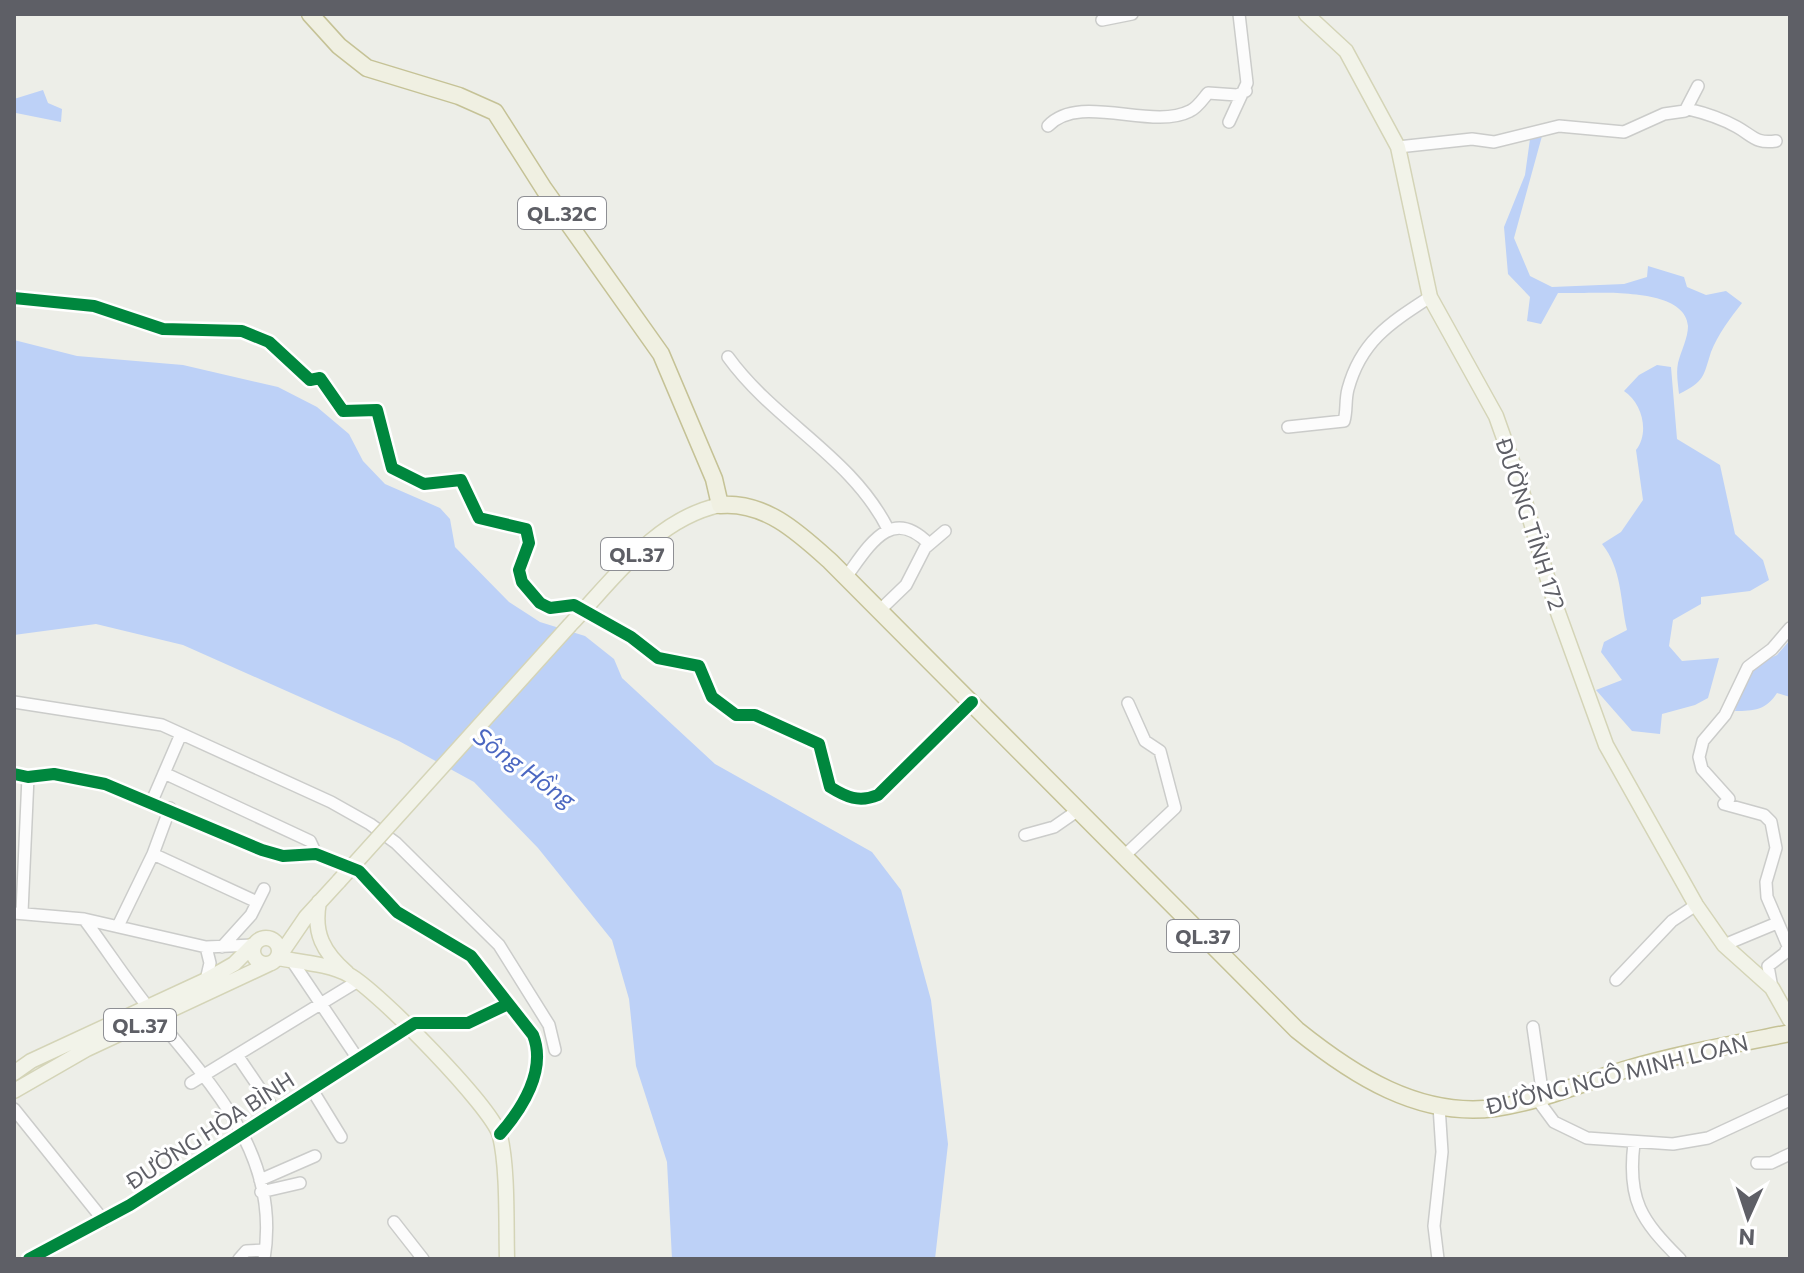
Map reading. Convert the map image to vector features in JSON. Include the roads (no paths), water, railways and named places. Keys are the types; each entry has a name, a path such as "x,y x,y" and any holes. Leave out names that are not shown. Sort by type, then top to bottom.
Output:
{"highway":[{"name":"QL.32C","path":"310,14 339,46 367,68 459,96 495,112 544,189 661,354 714,479 720,505"},
{"name":"ĐƯỜNG NGÔ MINH LOAN","path":"720,505 746,506 786,524 846,577 1123,857 1318,1047 1361,1077 1439,1106 1496,1108 1540,1098 1627,1069 1790,1033"}],"main road":[{"name":"ĐƯỜNG TỈNH 172","path":"1306,14 1346,51 1398,147 1430,297 1496,416 1518,478 1556,607 1606,745 1696,905 1724,945 1772,988 1790,1020"},
{"name":"QL.37","path":"306,917 570,625 657,536 701,509 720,505"},
{"path":"319,902 319,938 331,958 408,1028 477,1102 500,1134 507,1259"},
{"path":"306,917 259,942 254,958 352,977"},
{"path":"280,961 306,917"},
{"name":"QL.37","path":"14,1091 234,964 259,942"},
{"path":"259,942 275,942 280,961"},
{"name":"QL.37","path":"14,1073 31,1061 280,961"}],"street":[{"path":"1102,20 1132,14"},
{"path":"1229,122 1246,91 1247,69 1239,14"},
{"path":"1688,109 1698,86"},
{"path":"1048,126 1057,117 1080,113 1176,116 1192,111 1208,93 1237,95 1246,91"},
{"path":"1398,147 1472,139 1494,142 1559,126 1618,133 1631,131 1664,114 1688,109 1740,128 1749,138 1762,143 1776,141"},
{"path":"1288,427 1344,421 1347,392 1367,345 1389,323 1430,297"},
{"path":"14,298 94,306 163,329 242,331 269,342 310,380 320,378 343,411 377,410 392,468 424,484 461,480 479,518 526,529 529,543 519,570 522,582 540,603 550,608 574,605 658,658 699,666 712,697 736,715 755,715 819,744 830,787 847,798 868,799 878,795 972,702"},
{"path":"728,357 764,400 809,434 816,446 857,480 888,529"},
{"path":"846,577 888,529 903,526 917,532 929,544"},
{"path":"879,611 906,585 929,544 940,539 945,531"},
{"path":"1772,988 1768,966 1785,953 1788,946 1766,887 1776,851 1771,822 1764,815 1726,801 1702,769 1699,757 1703,741 1725,715 1748,667 1772,649 1790,628"},
{"path":"14,702 162,725 331,802 396,843 499,945 543,1015 555,1050"},
{"path":"1123,857 1175,808 1160,751 1145,741 1128,703"},
{"path":"152,801 181,734"},
{"path":"164,773 310,841 316,854"},
{"path":"14,774 28,777 54,774 105,784 170,808 262,850 283,856 316,854 359,871 397,912 471,956 533,1035 536,1051 528,1095 500,1134"},
{"path":"28,777 18,913 84,919 206,947 259,942"},
{"path":"118,926 153,854 170,808"},
{"path":"1025,835 1054,827 1077,811"},
{"path":"153,854 257,902"},
{"path":"222,947 251,915 264,889"},
{"path":"1616,980 1672,921 1696,905"},
{"path":"84,919 152,1012 206,1074 258,1163 264,1254 246,1251 239,1259"},
{"path":"1724,945 1777,923"},
{"path":"206,947 210,963 206,980"},
{"path":"280,961 321,1004 358,1059"},
{"path":"191,1083 321,1004 352,977"},
{"path":"408,1028 415,1023 468,1023 508,1004"},
{"path":"1533,1027 1540,1098 1545,1114 1569,1130 1606,1142 1673,1144 1700,1140 1790,1100"},
{"name":"ĐƯỜNG HÒA BÌNH","path":"29,1259 104,1221 408,1028"},
{"path":"237,1055 275,1111"},
{"path":"311,1088 341,1137"},
{"path":"1438,1259 1434,1226 1442,1152 1439,1106"},
{"path":"14,1109 104,1221"},
{"path":"1634,1143 1630,1173 1641,1211 1648,1227 1680,1259"},
{"path":"1757,1163 1771,1163 1790,1154"},
{"path":"260,1186 315,1156"},
{"path":"260,1186 300,1183"},
{"path":"394,1222 423,1259"}],"water":[{"path":"43,90 48,103 62,109 61,122 16,113 14,118 14,99"},
{"path":"1542,136 1514,238 1530,276 1552,287 1624,284 1647,277 1648,266 1684,277 1687,287 1706,295 1726,291 1742,303 1717,339 1702,378 1679,394 1678,363 1688,326 1683,313 1671,303 1634,294 1558,293 1541,324 1527,321 1530,297 1508,274 1504,227 1525,175 1530,139"},
{"name":"Sông Hồng","path":"14,340 77,356 183,365 278,387 317,407 349,434 363,461 385,484 440,508 450,519 455,547 509,602 540,622 585,636 614,659 622,678 715,764 872,852 901,890 931,1000 948,1144 935,1259 672,1259 667,1162 636,1066 629,999 612,940 538,848 474,782 399,741 183,645 96,624 14,635"},
{"path":"1657,365 1671,367 1677,439 1720,465 1735,534 1763,560 1769,580 1750,591 1701,597 1701,604 1673,620 1669,646 1682,661 1719,658 1708,698 1662,714 1660,734 1632,731 1596,690 1622,680 1601,652 1604,642 1627,630 1617,574 1602,544 1621,532 1643,500 1636,450 1643,435 1642,418 1635,403 1624,391 1639,375"},
{"path":"1790,640 1790,697 1777,693 1759,708 1735,711 1741,689 1754,665 1777,655"}]}
